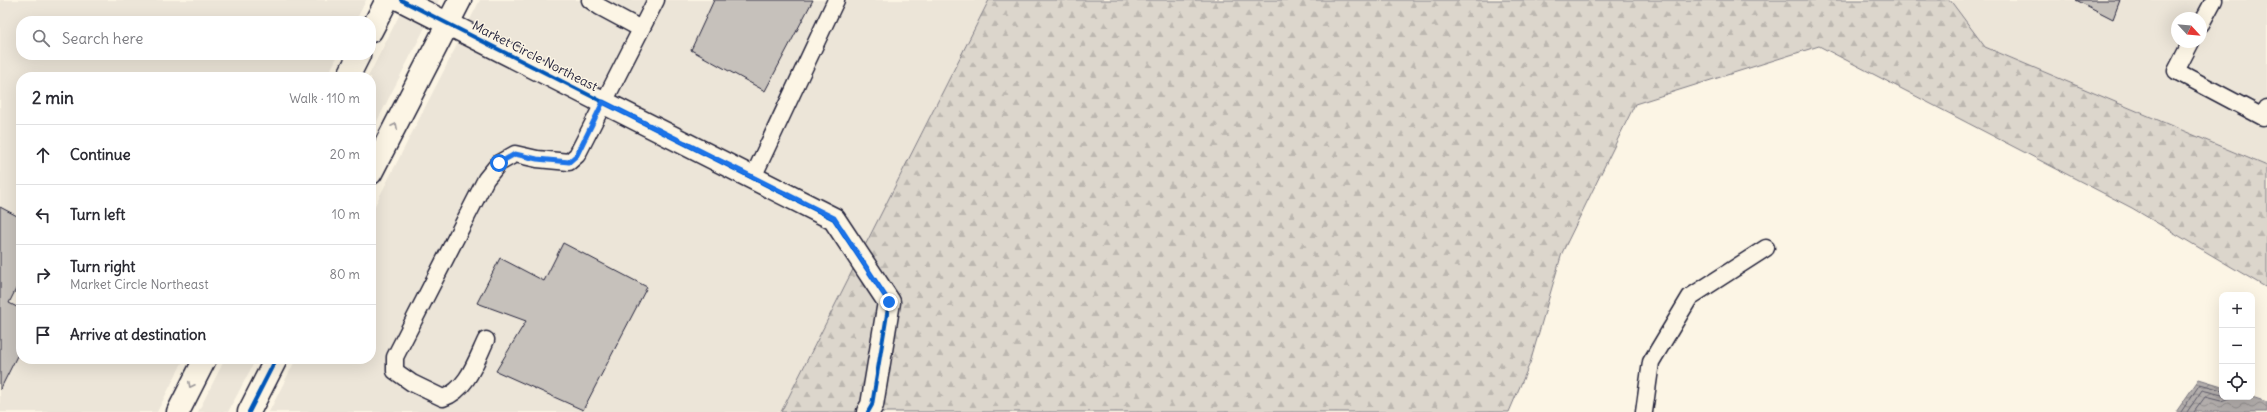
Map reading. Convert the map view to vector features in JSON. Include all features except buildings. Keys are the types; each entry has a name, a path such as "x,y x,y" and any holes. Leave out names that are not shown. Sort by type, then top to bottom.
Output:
{"street":[{"path":"376,21 387,0"},
{"name":"Market Circle Northeast","path":"401,0 834,218 889,302 872,405 868,412"},
{"path":"376,163 460,0"},
{"path":"350,72 356,60"},
{"path":"178,412 202,364"},
{"path":"249,412 273,364"}],"lane":[{"path":"590,0 641,29"},
{"path":"486,340 467,380 451,395 443,398 412,383 395,371 395,357 486,179 499,163 515,154 537,159 569,162 577,155 656,0"},
{"path":"753,177 836,0"},
{"path":"2207,13 2214,0"},
{"path":"2188,48 2176,71 2263,117 2267,108"},
{"path":"1644,412 1651,362 1690,297 1766,248"}],"shaded area":[{"path":"0,0 366,0 358,16 16,16 16,60 336,60 330,72 16,72 16,364 181,364 157,412 0,412"},
{"path":"407,0 439,0 376,123 376,72 371,72"},
{"path":"480,0 989,0 781,412 269,412 293,364 376,364 376,203"},
{"path":"1950,0 2267,0 2267,166 1985,47"},
{"path":"222,364 253,364 228,412 198,412"}],"green space":[{"path":"989,0 1950,0 1985,47 2267,166 2267,288 2132,208 1819,46 1635,104 1562,253 1530,363 1509,412 781,412"}],"water":[{"path":"2199,379 2219,385 2219,400 2255,400 2255,398 2267,402 2267,412 2176,412"}],"cycle path":[{"path":"401,0 834,219 889,302 872,405 868,412"},
{"path":"249,412 273,364"}],"route":[{"path":"499,163 515,154 557,162 569,162 577,155 603,102 834,218 889,302"}]}
